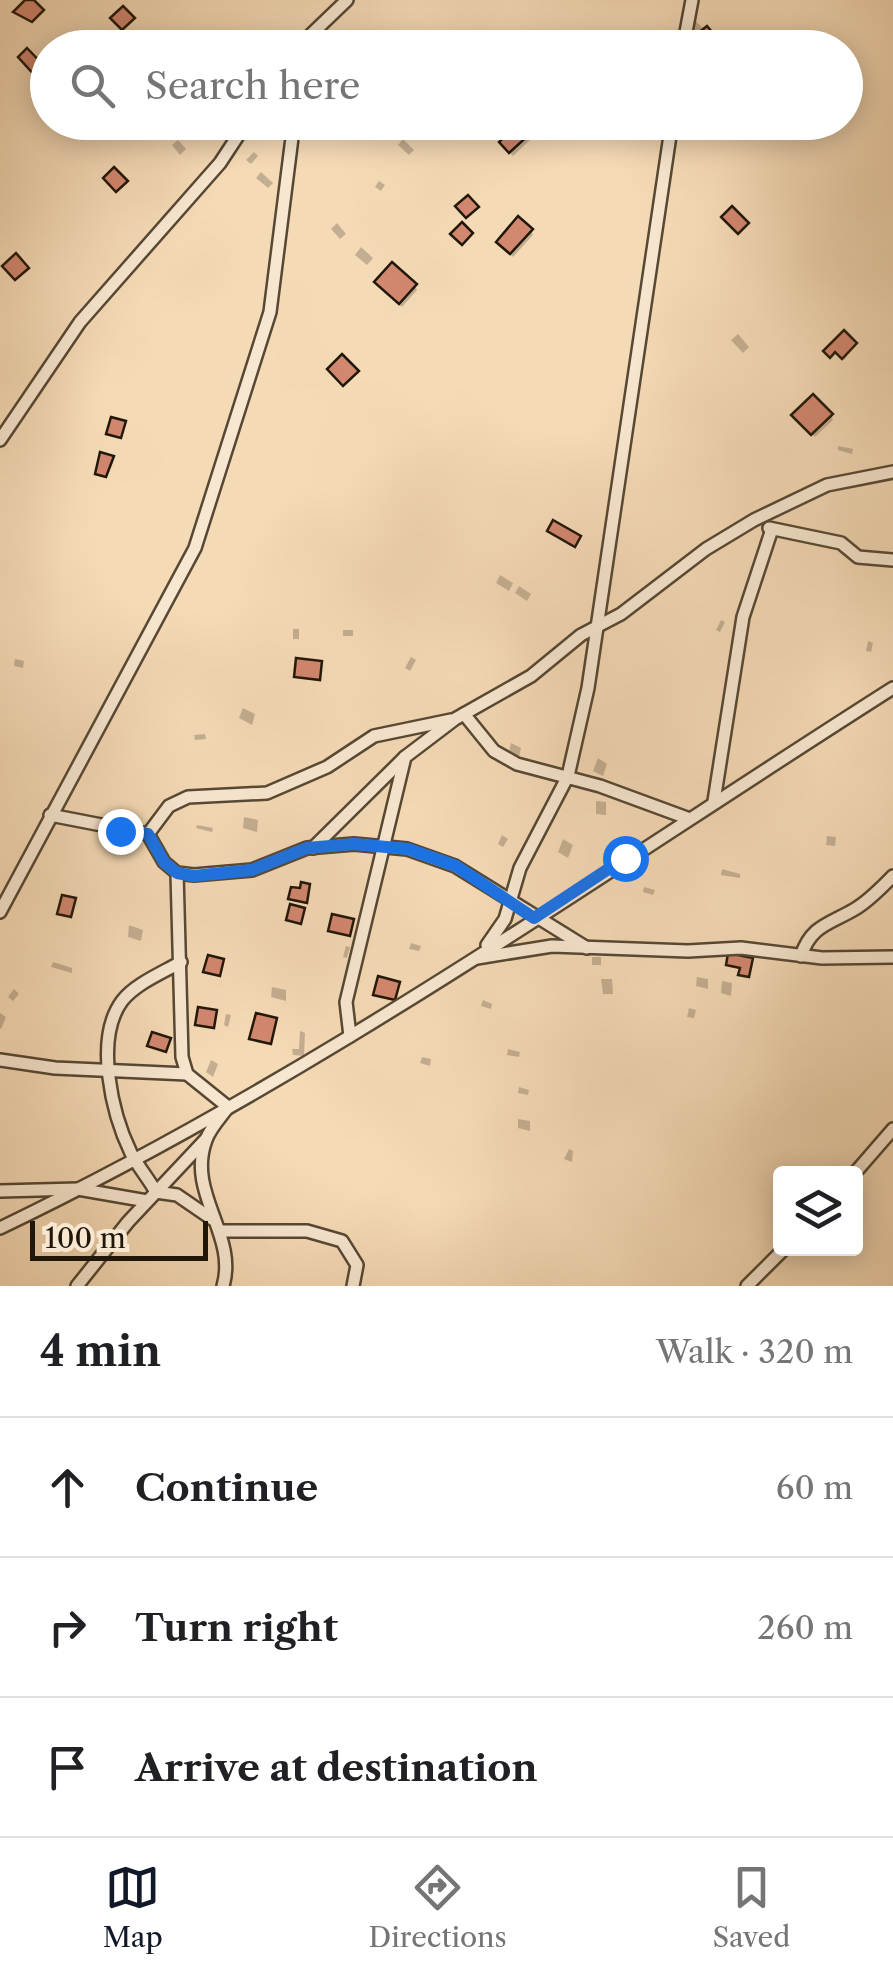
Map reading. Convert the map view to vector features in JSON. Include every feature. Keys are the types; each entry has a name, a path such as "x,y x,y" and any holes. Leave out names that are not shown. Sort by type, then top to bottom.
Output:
{"street":[{"path":"316,30 347,0"},
{"path":"686,30 692,0"},
{"path":"0,440 80,322 220,163 235,140"},
{"path":"0,912 195,548 270,312 292,140"},
{"path":"473,958 492,940 510,902 520,868 568,776 588,688 669,140"},
{"path":"314,848 405,757 460,716 530,676 595,626 621,614 706,549 750,522 827,485 893,472"},
{"path":"750,522 841,542 858,557 893,560"},
{"path":"714,801 744,616 772,529"},
{"path":"0,1228 133,1159 350,1036 893,688"},
{"path":"148,834 169,806 188,796 267,793 327,767 374,736 460,716"},
{"path":"460,716 494,751 533,771 568,776 687,818"},
{"path":"350,1036 346,1002 405,757"},
{"path":"50,815 148,834 164,862 177,873 252,870 314,848 354,844 408,849 456,866 587,948"},
{"path":"177,873 182,1057 187,1074"},
{"path":"800,956 806,940 820,924 855,909 893,876"},
{"path":"473,958 552,946 741,948 800,956 893,958"},
{"path":"151,1196 123,1134 107,1046 112,1022 124,999 181,962"},
{"path":"0,1060 187,1074 228,1106"},
{"path":"77,1286 151,1196 206,1139 228,1106"},
{"path":"861,1166 893,1130"},
{"path":"206,1139 202,1165 212,1218"},
{"path":"0,1191 78,1189 177,1195 212,1218 221,1231 227,1273 223,1286"},
{"path":"221,1231 307,1231 342,1241 357,1265 353,1286"},
{"path":"747,1286 776,1256"}],"building":[{"path":"25,0 34,0 44,10 32,22 13,12"},
{"path":"123,6 135,18 122,30 110,18"},
{"path":"27,48 30,51 30,70 18,57"},
{"path":"501,140 523,140 509,153"},
{"path":"114,167 128,181 116,192 103,178"},
{"path":"468,195 479,207 466,218 455,206"},
{"path":"732,206 749,223 738,234 721,217"},
{"path":"518,216 533,229 510,254 496,242"},
{"path":"462,222 473,233 462,245 450,234"},
{"path":"16,253 29,268 15,280 2,266"},
{"path":"392,262 417,284 399,304 374,282"},
{"path":"844,330 857,343 842,359 835,352 830,358 823,351"},
{"path":"342,354 359,371 343,386 327,369"},
{"path":"813,394 833,414 811,435 791,415"},
{"path":"111,417 126,421 121,438 106,434"},
{"path":"100,452 114,456 106,477 95,474"},
{"path":"553,520 581,536 575,547 547,531"},
{"path":"296,658 322,661 320,680 294,677"},
{"path":"301,882 310,884 307,903 288,899 291,887 300,888"},
{"path":"62,895 76,898 71,917 57,914"},
{"path":"290,904 305,908 301,924 286,920"},
{"path":"332,914 354,919 350,936 328,931"},
{"path":"728,953 753,958 749,977 738,975 740,968 726,965"},
{"path":"208,955 224,959 220,976 203,972"},
{"path":"378,976 400,982 395,1000 373,995"},
{"path":"198,1007 217,1010 214,1028 195,1025"},
{"path":"256,1013 277,1018 271,1044 249,1039"},
{"path":"152,1032 171,1038 166,1052 147,1046"}],"route":[{"path":"120,831 148,834 164,862 177,873 194,876 252,870 307,848 354,844 408,849 456,866 534,918 625,858"}]}
